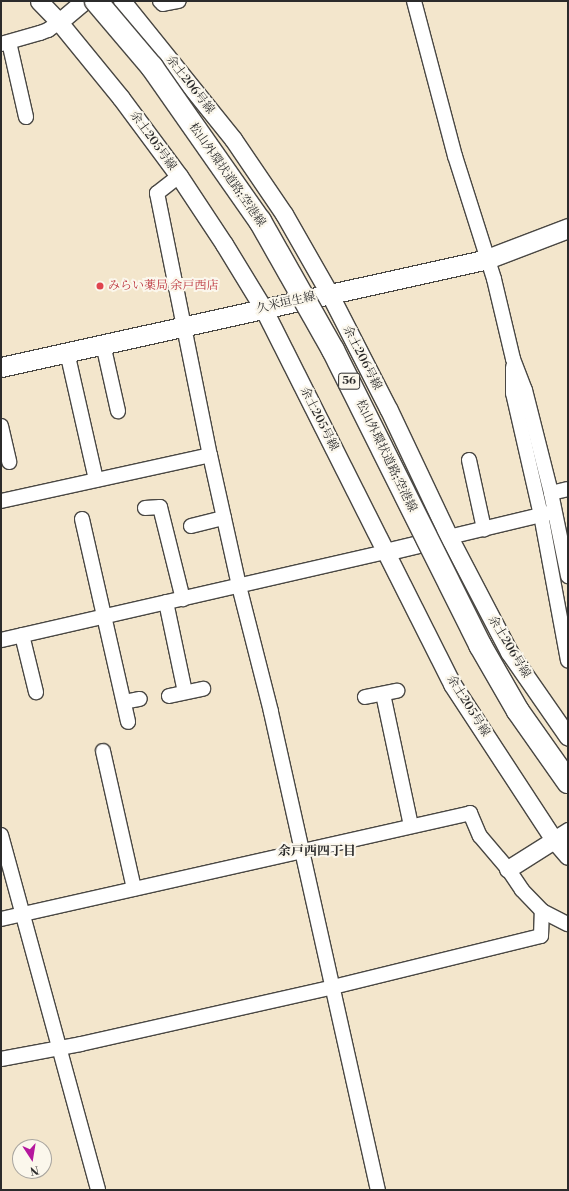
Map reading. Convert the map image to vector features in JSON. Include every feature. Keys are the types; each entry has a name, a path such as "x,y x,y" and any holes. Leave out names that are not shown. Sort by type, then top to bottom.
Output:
{"highway":[{"name":"松山外環状道路;空港線","path":"96,1 152,67 260,221 333,350 480,645 518,711 568,782"}],"main road":[{"name":"久米垣生線","path":"1,367 487,259 568,228"}],"street":[{"name":"余土205号線","path":"39,1 59,22 121,98 179,176 224,244 263,308 452,684 561,836 568,856"},
{"path":"26,117 5,43 48,30 84,1"},
{"name":"余土206号線","path":"122,1 233,139 284,214 329,293 389,410 449,537 509,652 568,737"},
{"path":"160,1 163,4 179,1"},
{"path":"414,1 455,156 487,259 513,358 526,390 551,493 568,576"},
{"path":"179,176 157,193 210,455 239,586 271,712 378,1190"},
{"path":"103,344 118,411"},
{"path":"67,352 96,480"},
{"path":"513,358 513,393 541,515 568,661"},
{"path":"1,426 9,462"},
{"path":"1,500 210,455"},
{"path":"469,460 484,529"},
{"path":"551,493 568,489"},
{"path":"145,508 160,507 183,598"},
{"path":"1,640 555,512"},
{"path":"191,526 224,518"},
{"path":"82,519 128,722"},
{"path":"166,602 185,692"},
{"path":"22,635 36,692"},
{"path":"169,696 203,689"},
{"path":"365,698 397,691"},
{"path":"383,694 411,826"},
{"path":"124,702 140,699"},
{"path":"103,751 134,889"},
{"path":"1,919 470,814 480,836 508,869 522,890 542,911 568,924"},
{"path":"1,835 98,1190"},
{"path":"508,869 561,836"},
{"path":"1,1059 333,987 541,936 542,911"}],"place":[{"name":"みらい薬局 余戸西店","path":"100,286"}],"district":[{"name":"余戸西四丁目","path":"317,851"}]}
